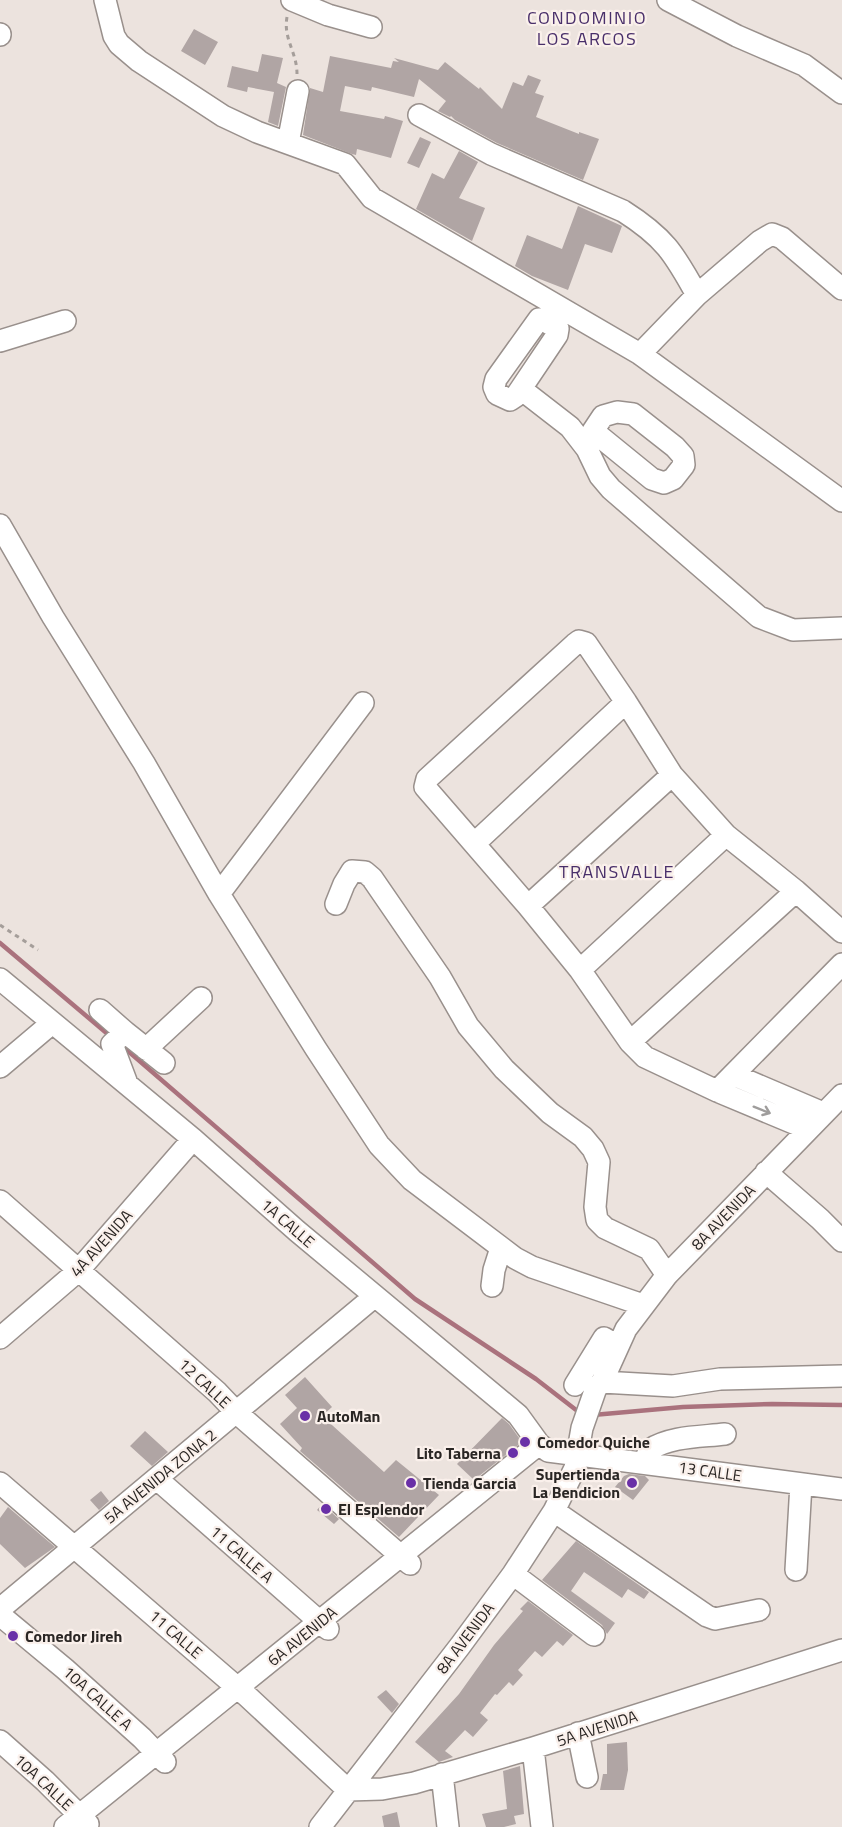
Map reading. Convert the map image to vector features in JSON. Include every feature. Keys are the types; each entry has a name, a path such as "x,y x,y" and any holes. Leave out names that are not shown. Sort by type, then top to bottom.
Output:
{"street":[{"path":"105,0 114,36 119,44 140,61 223,116 345,165 365,193 372,198 640,354 842,501"},
{"path":"668,0 737,36 804,65 842,93"},
{"path":"290,4 371,27"},
{"path":"288,143 298,91"},
{"path":"418,115 491,154 623,211 643,224 667,246 697,295"},
{"path":"640,354 697,295 760,241 772,234 782,238 842,289"},
{"path":"0,341 64,321"},
{"path":"521,389 590,440 600,476 611,489 759,617 793,630 842,628"},
{"path":"0,525 53,617 144,763 219,894 379,1145 412,1180 515,1258 532,1267 643,1305"},
{"path":"808,1129 717,1091 645,1057 630,1042 580,970 528,906 425,787 427,779 579,641 586,643 672,775 726,835 796,891 842,932"},
{"path":"475,843 626,702"},
{"path":"219,894 363,704"},
{"path":"528,906 672,775"},
{"path":"580,970 726,835"},
{"path":"336,904 352,871 365,872 372,878 440,978 468,1026 504,1070 550,1113 584,1137 593,1149 600,1162 595,1207 597,1220 605,1228 649,1249 667,1275"},
{"path":"630,1042 796,891"},
{"path":"717,1091 842,964"},
{"name":"1A CALLE","path":"0,979 193,1139 375,1296 518,1415 544,1447"},
{"path":"146,1048 201,998"},
{"path":"100,1010 119,1037 127,1084"},
{"path":"0,1067 52,1023"},
{"path":"119,1037 146,1048 164,1063"},
{"path":"734,1075 823,1113"},
{"name":"8A AVENIDA","path":"320,1827 460,1646 513,1574 554,1510 574,1468 593,1387 626,1329 643,1305 667,1275 842,1095"},
{"name":"4A AVENIDA","path":"0,1338 78,1271 193,1139"},
{"path":"766,1172 820,1219 842,1242"},
{"name":"12 CALLE","path":"0,1201 208,1384 237,1413 406,1560"},
{"path":"492,1286 501,1248"},
{"name":"5A AVENIDA ZONA 2","path":"0,1609 375,1296"},
{"path":"593,1387 674,1386 720,1379 842,1376"},
{"path":"645,1462 649,1450 658,1444 725,1434"},
{"path":"544,1447 583,1436"},
{"name":"13 CALLE","path":"583,1436 645,1462 842,1489"},
{"name":"6A AVENIDA","path":"79,1823 544,1447"},
{"name":"11 CALLE A","path":"157,1479 324,1625"},
{"name":"11 CALLE","path":"0,1483 242,1692 348,1790"},
{"path":"796,1570 801,1484"},
{"path":"554,1510 707,1616 715,1619 759,1611"},
{"path":"513,1574 594,1635"},
{"name":"10A CALLE A","path":"0,1615 66,1669 161,1757"},
{"name":"5A AVENIDA","path":"348,1790 382,1789 414,1783 842,1650"},
{"path":"578,1733 587,1777"},
{"name":"10A CALLE","path":"0,1741 79,1823"},
{"path":"532,1748 542,1827"},
{"path":"442,1774 448,1827"}],"path":[{"path":"290,4 285,29 296,57 298,91"},
{"path":"0,925 38,950"}],"building":[{"path":"194,29 218,42 205,65 181,51"},
{"path":"262,54 283,58 277,83 286,87 278,126 268,122 274,92 248,87 247,92 227,87 232,66 258,72"},
{"path":"330,56 391,68 393,61 399,62 394,58 438,70 445,62 479,89 480,87 502,109 513,82 523,86 528,75 541,80 535,93 544,96 536,117 579,134 579,132 599,139 583,180 497,143 451,116 438,111 446,101 419,79 414,97 372,87 371,91 345,86 340,111 384,119 385,116 403,121 391,158 357,149 356,155 352,154 303,135 310,88 323,92"},
{"path":"420,137 431,142 419,168 407,163"},
{"path":"459,151 478,162 459,198 485,208 472,241 416,209 432,173 444,179"},
{"path":"578,206 622,226 612,253 585,244 568,290 532,276 515,266 527,235 562,249"},
{"path":"305,1377 332,1407 322,1416 384,1472 396,1460 439,1495 399,1537 300,1451 302,1448 280,1424 297,1408 285,1395"},
{"path":"502,1418 522,1442 474,1480 457,1464"},
{"path":"145,1431 168,1452 152,1466 130,1446"},
{"name":"Supertienda La Bendicion","path":"629,1474 645,1476 649,1480 633,1500 615,1487 624,1476"},
{"path":"101,1491 109,1501 99,1510 90,1500"},
{"path":"322,1504 339,1519 334,1524 317,1510"},
{"path":"8,1507 55,1547 25,1568 0,1544 0,1518"},
{"path":"576,1541 649,1592 644,1599 628,1589 622,1598 584,1572 571,1591 615,1623 607,1634 602,1625 542,1580"},
{"path":"528,1601 573,1635 563,1646 557,1641 542,1657 535,1651 518,1670 523,1675 513,1686 509,1682 497,1695 495,1694 480,1713 488,1720 473,1737 465,1730 445,1751 453,1757 439,1762 415,1742 459,1694 494,1645 523,1611 520,1609"},
{"path":"386,1690 399,1704 392,1713 377,1697"},
{"path":"627,1742 628,1770 624,1790 600,1790 603,1774 607,1774 607,1744"},
{"path":"520,1766 524,1814 514,1816 516,1824 486,1827 482,1814 507,1809 503,1771"},
{"path":"397,1812 400,1827 384,1827 382,1816"}],"waterway":[{"path":"0,943 110,1036"},
{"path":"121,1045 415,1299 536,1379 580,1413"},
{"path":"593,1415 683,1407 772,1404 842,1405"}],"place":[{"name":"AutoMan","path":"305,1416"},
{"name":"Comedor Quiche","path":"525,1442"},
{"name":"Lito Taberna","path":"513,1453"},
{"name":"Tienda Garcia","path":"411,1483"},
{"name":"Supertienda La Bendicion","path":"632,1483"},
{"name":"El Esplendor","path":"326,1509"},
{"name":"Comedor Jireh","path":"13,1636"}],"district":[{"name":"CONDOMINIO LOS ARCOS","path":"587,27"},
{"name":"TRANSVALLE","path":"617,871"}]}
